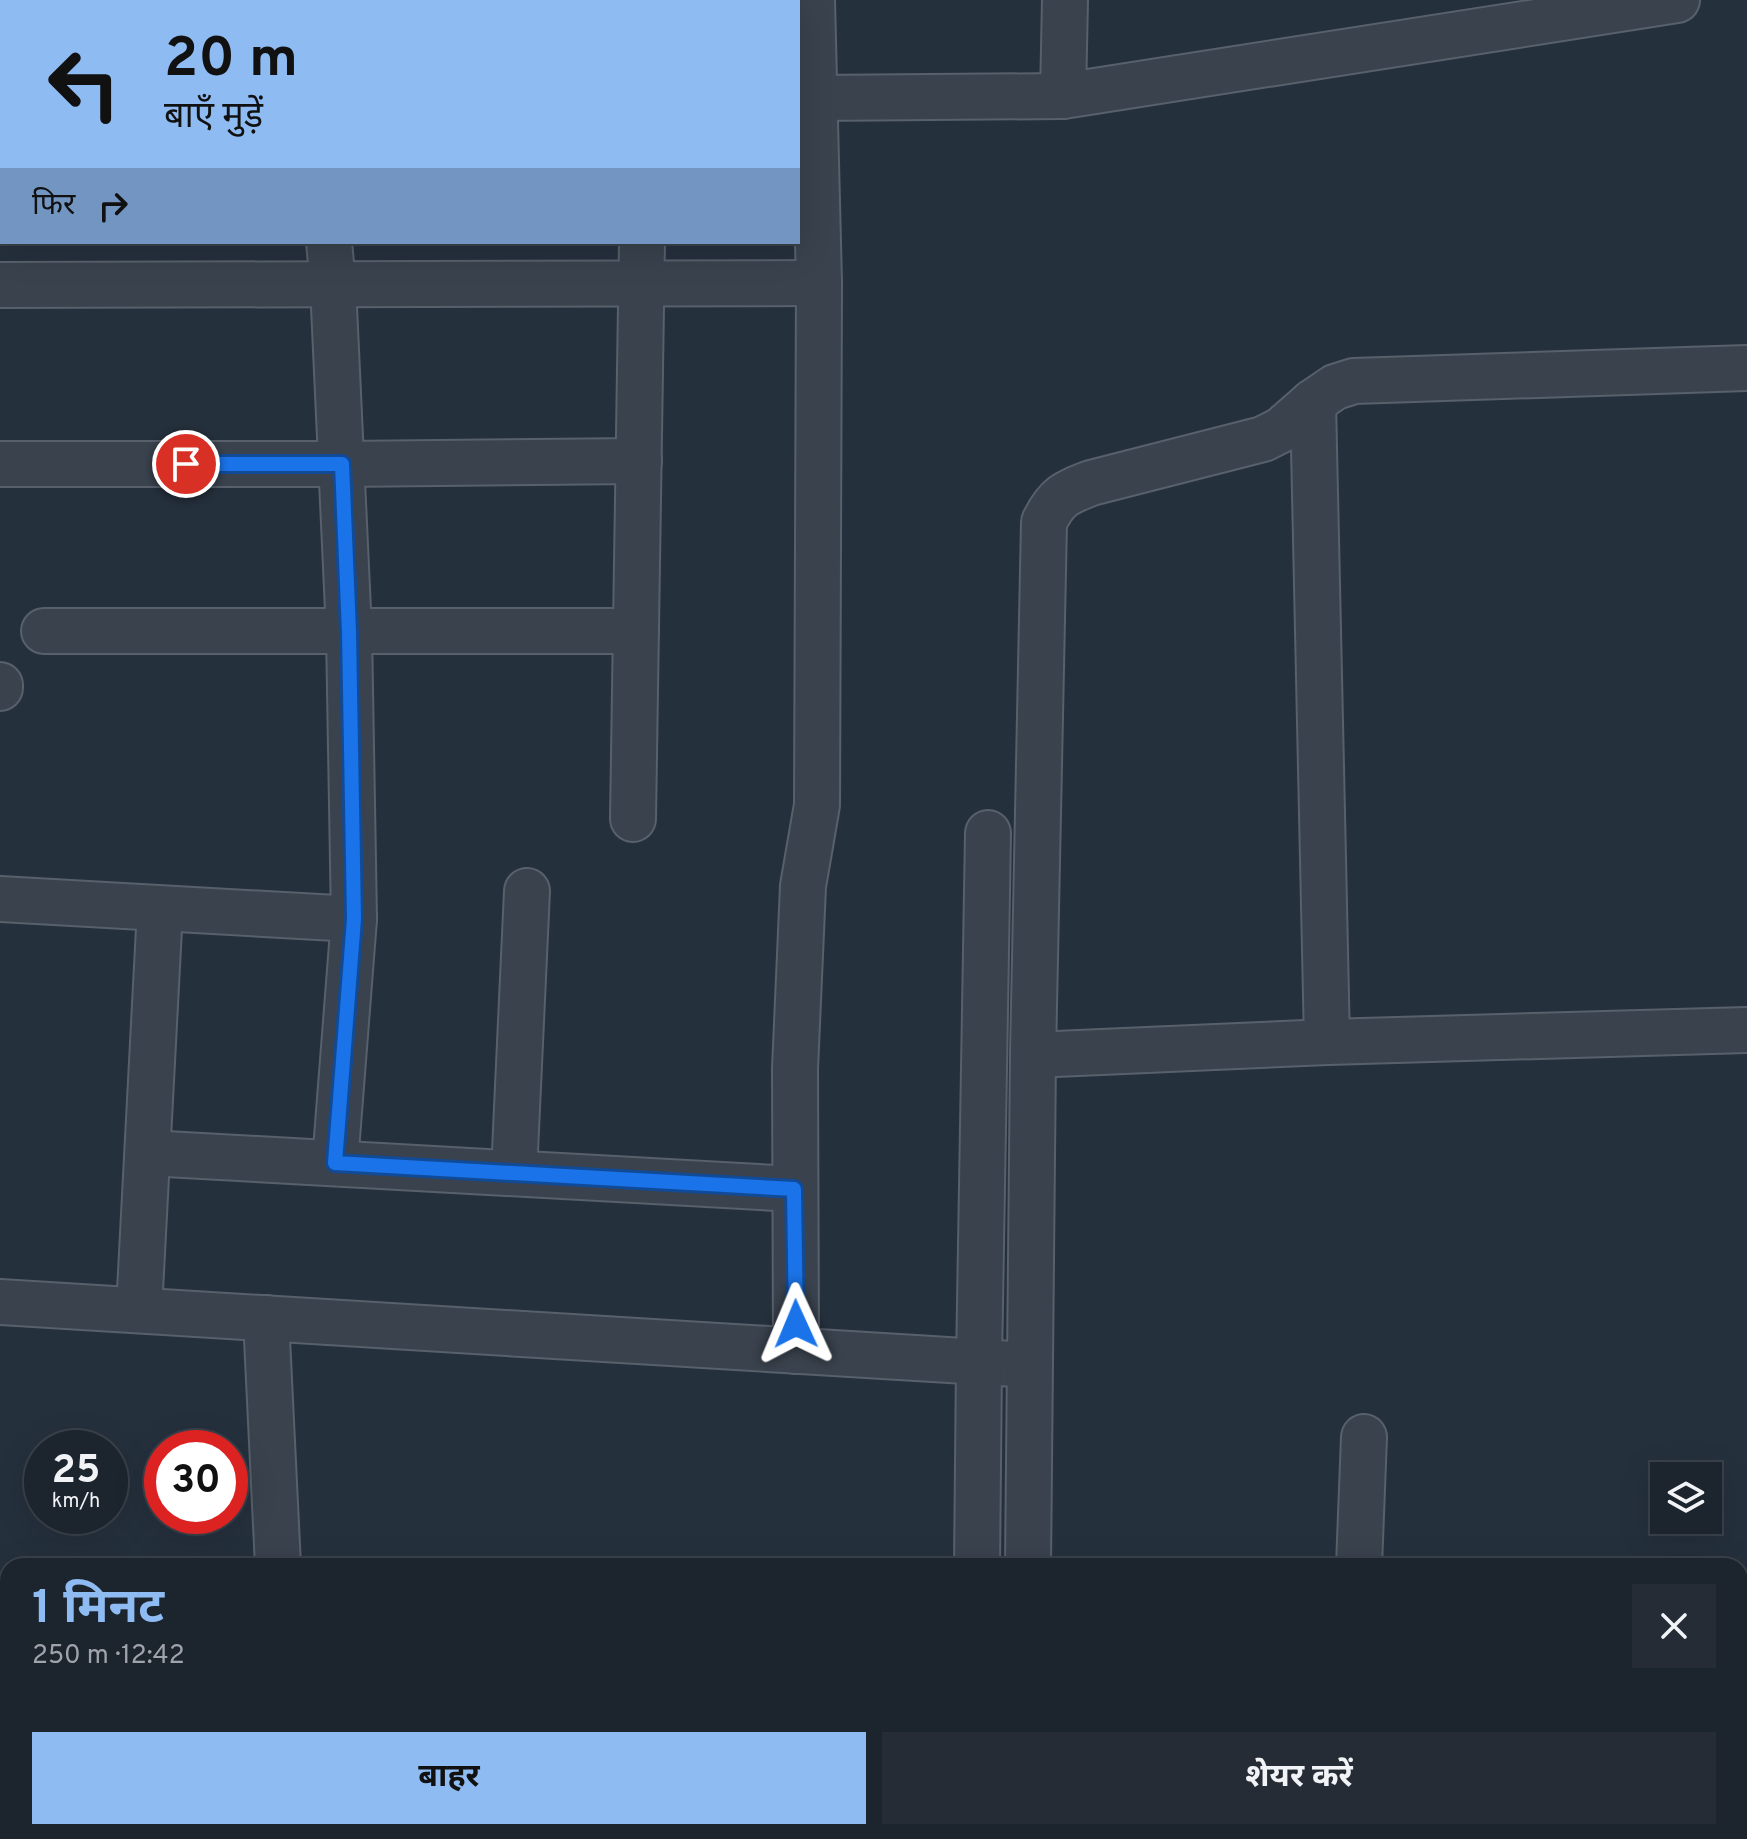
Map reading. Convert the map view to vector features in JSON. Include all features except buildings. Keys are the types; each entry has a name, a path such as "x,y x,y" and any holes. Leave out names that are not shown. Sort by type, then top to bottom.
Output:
{"street":[{"path":"796,1351 795,1069 803,886 817,805 819,283 809,83 812,0"},
{"path":"1063,96 1065,0"},
{"path":"809,83 1063,96 1677,0"},
{"path":"329,244 349,632 354,919 335,1163"},
{"path":"0,285 333,285 642,263 819,283"},
{"path":"633,819 642,263"},
{"path":"1028,1558 1033,1055 1044,522 1053,504 1068,491 1091,483 1263,439 1281,430 1335,387 1354,381 1747,368"},
{"path":"1313,402 1327,1042"},
{"path":"0,464 639,461"},
{"path":"44,631 636,631"},
{"path":"977,1558 988,833"},
{"path":"514,1173 527,891"},
{"path":"0,899 354,919"},
{"path":"139,1310 160,909"},
{"path":"1033,1055 1327,1042 1747,1030"},
{"path":"148,1153 794,1189"},
{"path":"0,1302 1029,1365"},
{"path":"266,1318 278,1558"},
{"path":"1359,1558 1364,1437"}],"route":[{"path":"186,464 342,464 349,632 354,919 335,1163 794,1189 796,1324"}]}
